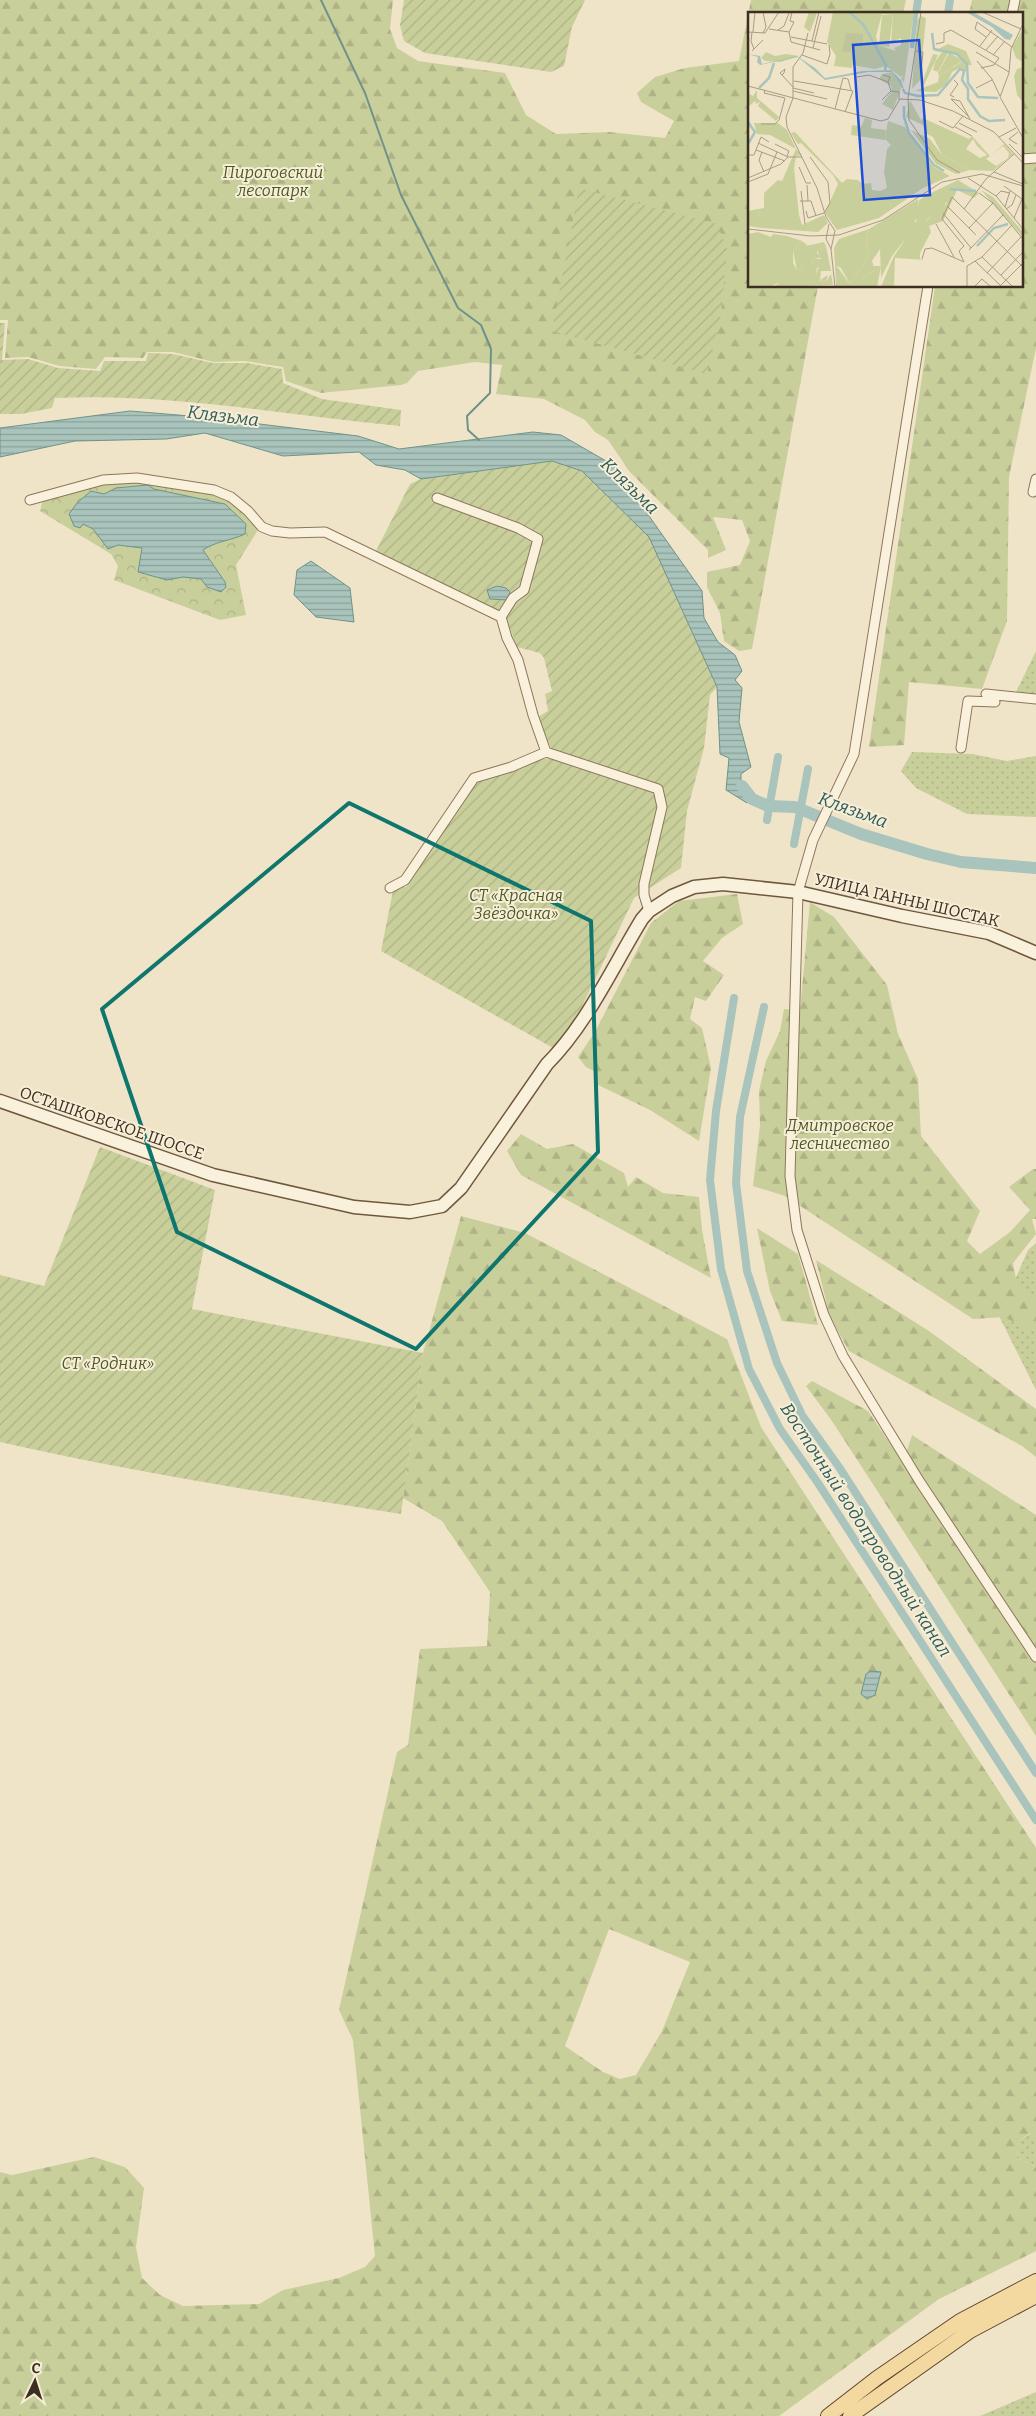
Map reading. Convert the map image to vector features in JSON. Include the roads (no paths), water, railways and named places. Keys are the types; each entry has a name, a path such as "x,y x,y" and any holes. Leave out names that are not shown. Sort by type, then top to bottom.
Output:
{"main road":[{"name":"УЛИЦА ГАННЫ ШОСТАК","path":"650,911 672,896 694,887 723,884 798,892 902,916 990,933 1036,953"},
{"name":"ОСТАШКОВСКОЕ ШОССЕ","path":"0,1101 213,1175 354,1207 410,1212 442,1206 461,1188 547,1064 560,1051 579,1025 631,938 650,911"},
{"path":"828,2416 877,2378 960,2321 1036,2281"},
{"path":"850,2416 970,2331 1036,2296"}],"street":[{"path":"928,288 856,744 852,759 814,840 798,892 790,1176 796,1230 824,1315 843,1356 906,1458 1036,1657"},
{"path":"30,500 103,480 137,478 214,490 231,497 248,511 262,527 281,532 325,532 501,617"},
{"path":"1034,492 1036,479"},
{"path":"437,498 518,528 538,539 524,590 513,598 501,617 507,638 518,660 533,715 546,752"},
{"path":"986,694 1036,699"},
{"path":"961,748 968,701 995,702"},
{"path":"390,888 404,880 409,874 474,778 511,767 546,752 658,789 662,806 644,884 644,895 650,911"}],"water":[{"path":"130,411 202,417 358,436 399,449 533,432 561,435 613,465 702,591 704,618 718,642 735,655 742,671 735,680 742,688 739,722 751,767 741,774 741,781 755,795 747,803 726,790 729,758 720,754 717,687 649,537 582,471 552,461 421,479 405,470 376,465 359,452 283,456 205,433 166,439 75,441 0,457 0,428"},
{"path":"148,485 154,489 225,504 246,524 245,534 203,550 225,582 226,587 221,592 207,587 201,579 183,577 167,580 138,572 142,548 118,545 108,549 93,529 83,524 80,528 74,526 69,514 77,503 91,491 104,494 116,488"},
{"path":"311,561 350,588 354,622 316,617 294,595 297,570"},
{"path":"497,586 506,588 510,592 507,600 490,599 487,590"},
{"path":"870,1671 881,1672 875,1695 867,1699 861,1694 866,1674"}],"waterway":[{"path":"321,0 365,93 401,195 458,308 481,325 491,349 490,393 467,416 468,430 479,440"},
{"name":"Восточный водопроводный канал","path":"916,12 918,0"},
{"name":"Восточный водопроводный канал","path":"948,12 950,0"},
{"name":"Восточный водопроводный канал","path":"767,820 778,757"},
{"name":"Восточный водопроводный канал","path":"794,844 808,769"},
{"name":"Клязьма","path":"742,786 752,799 768,806 795,807 861,834 927,854 961,862 1036,868"},
{"name":"Восточный водопроводный канал","path":"734,998 716,1111 710,1180 721,1269 749,1369 780,1429 818,1483 1036,1820"},
{"name":"Восточный водопроводный канал","path":"764,1007 740,1117 736,1183 747,1271 777,1363 802,1415 839,1467 1036,1773"}],"park label":[{"name":"Пироговский лесопарк","path":"273,181"},
{"name":"СТ «Красная Звёздочка»","path":"516,904"},
{"name":"Дмитровское лесничество","path":"840,1134"},
{"name":"СТ «Родник»","path":"108,1363"}]}
